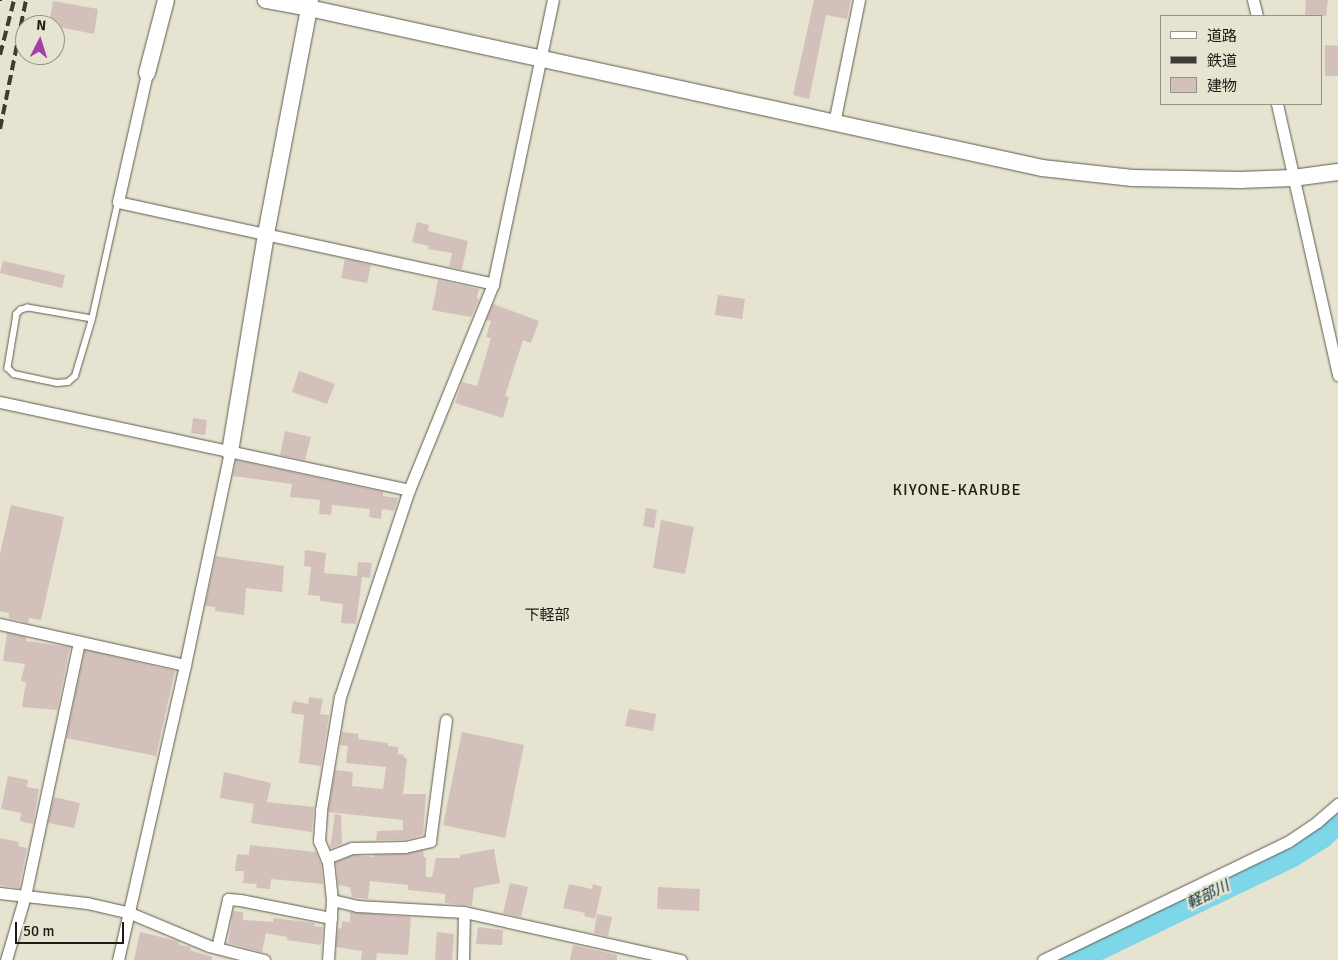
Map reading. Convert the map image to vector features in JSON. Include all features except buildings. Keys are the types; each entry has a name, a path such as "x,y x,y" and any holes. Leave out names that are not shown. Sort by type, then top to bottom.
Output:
{"street":[{"path":"166,0 147,73 118,202 493,284"},
{"path":"266,0 310,4 540,60 1042,168 1132,178 1240,180 1293,178 1338,172"},
{"path":"328,960 332,900 326,858 319,841 321,810 340,697 409,490 493,284 553,0"},
{"path":"834,123 859,0"},
{"path":"1253,0 1257,15"},
{"path":"118,960 185,665 230,452 266,234 310,4"},
{"path":"1277,105 1338,375"},
{"path":"0,402 409,490"},
{"path":"0,624 185,665"},
{"path":"6,960 25,896 79,642"},
{"path":"326,858 352,848 405,847 430,841 446,720"},
{"path":"1043,960 1289,841 1317,822 1338,804"},
{"path":"0,893 87,903 130,913 216,948 264,960"},
{"path":"216,948 228,900 240,900 331,918"},
{"path":"332,900 357,906 464,912 681,960"},
{"path":"463,960 464,912"}],"lane":[{"path":"92,318 28,308 21,310 17,314 8,368 14,374 57,383 68,382 76,376 92,318 118,202"}],"waterway":[{"name":"軽部川","path":"1072,960 1292,854 1322,835 1338,820"}],"railway":[{"path":"0,55 14,0"},
{"path":"0,129 26,0"}],"district":[{"name":"KIYONE-KARUBE","path":"957,490"},
{"name":"下軽部","path":"547,616"}]}
